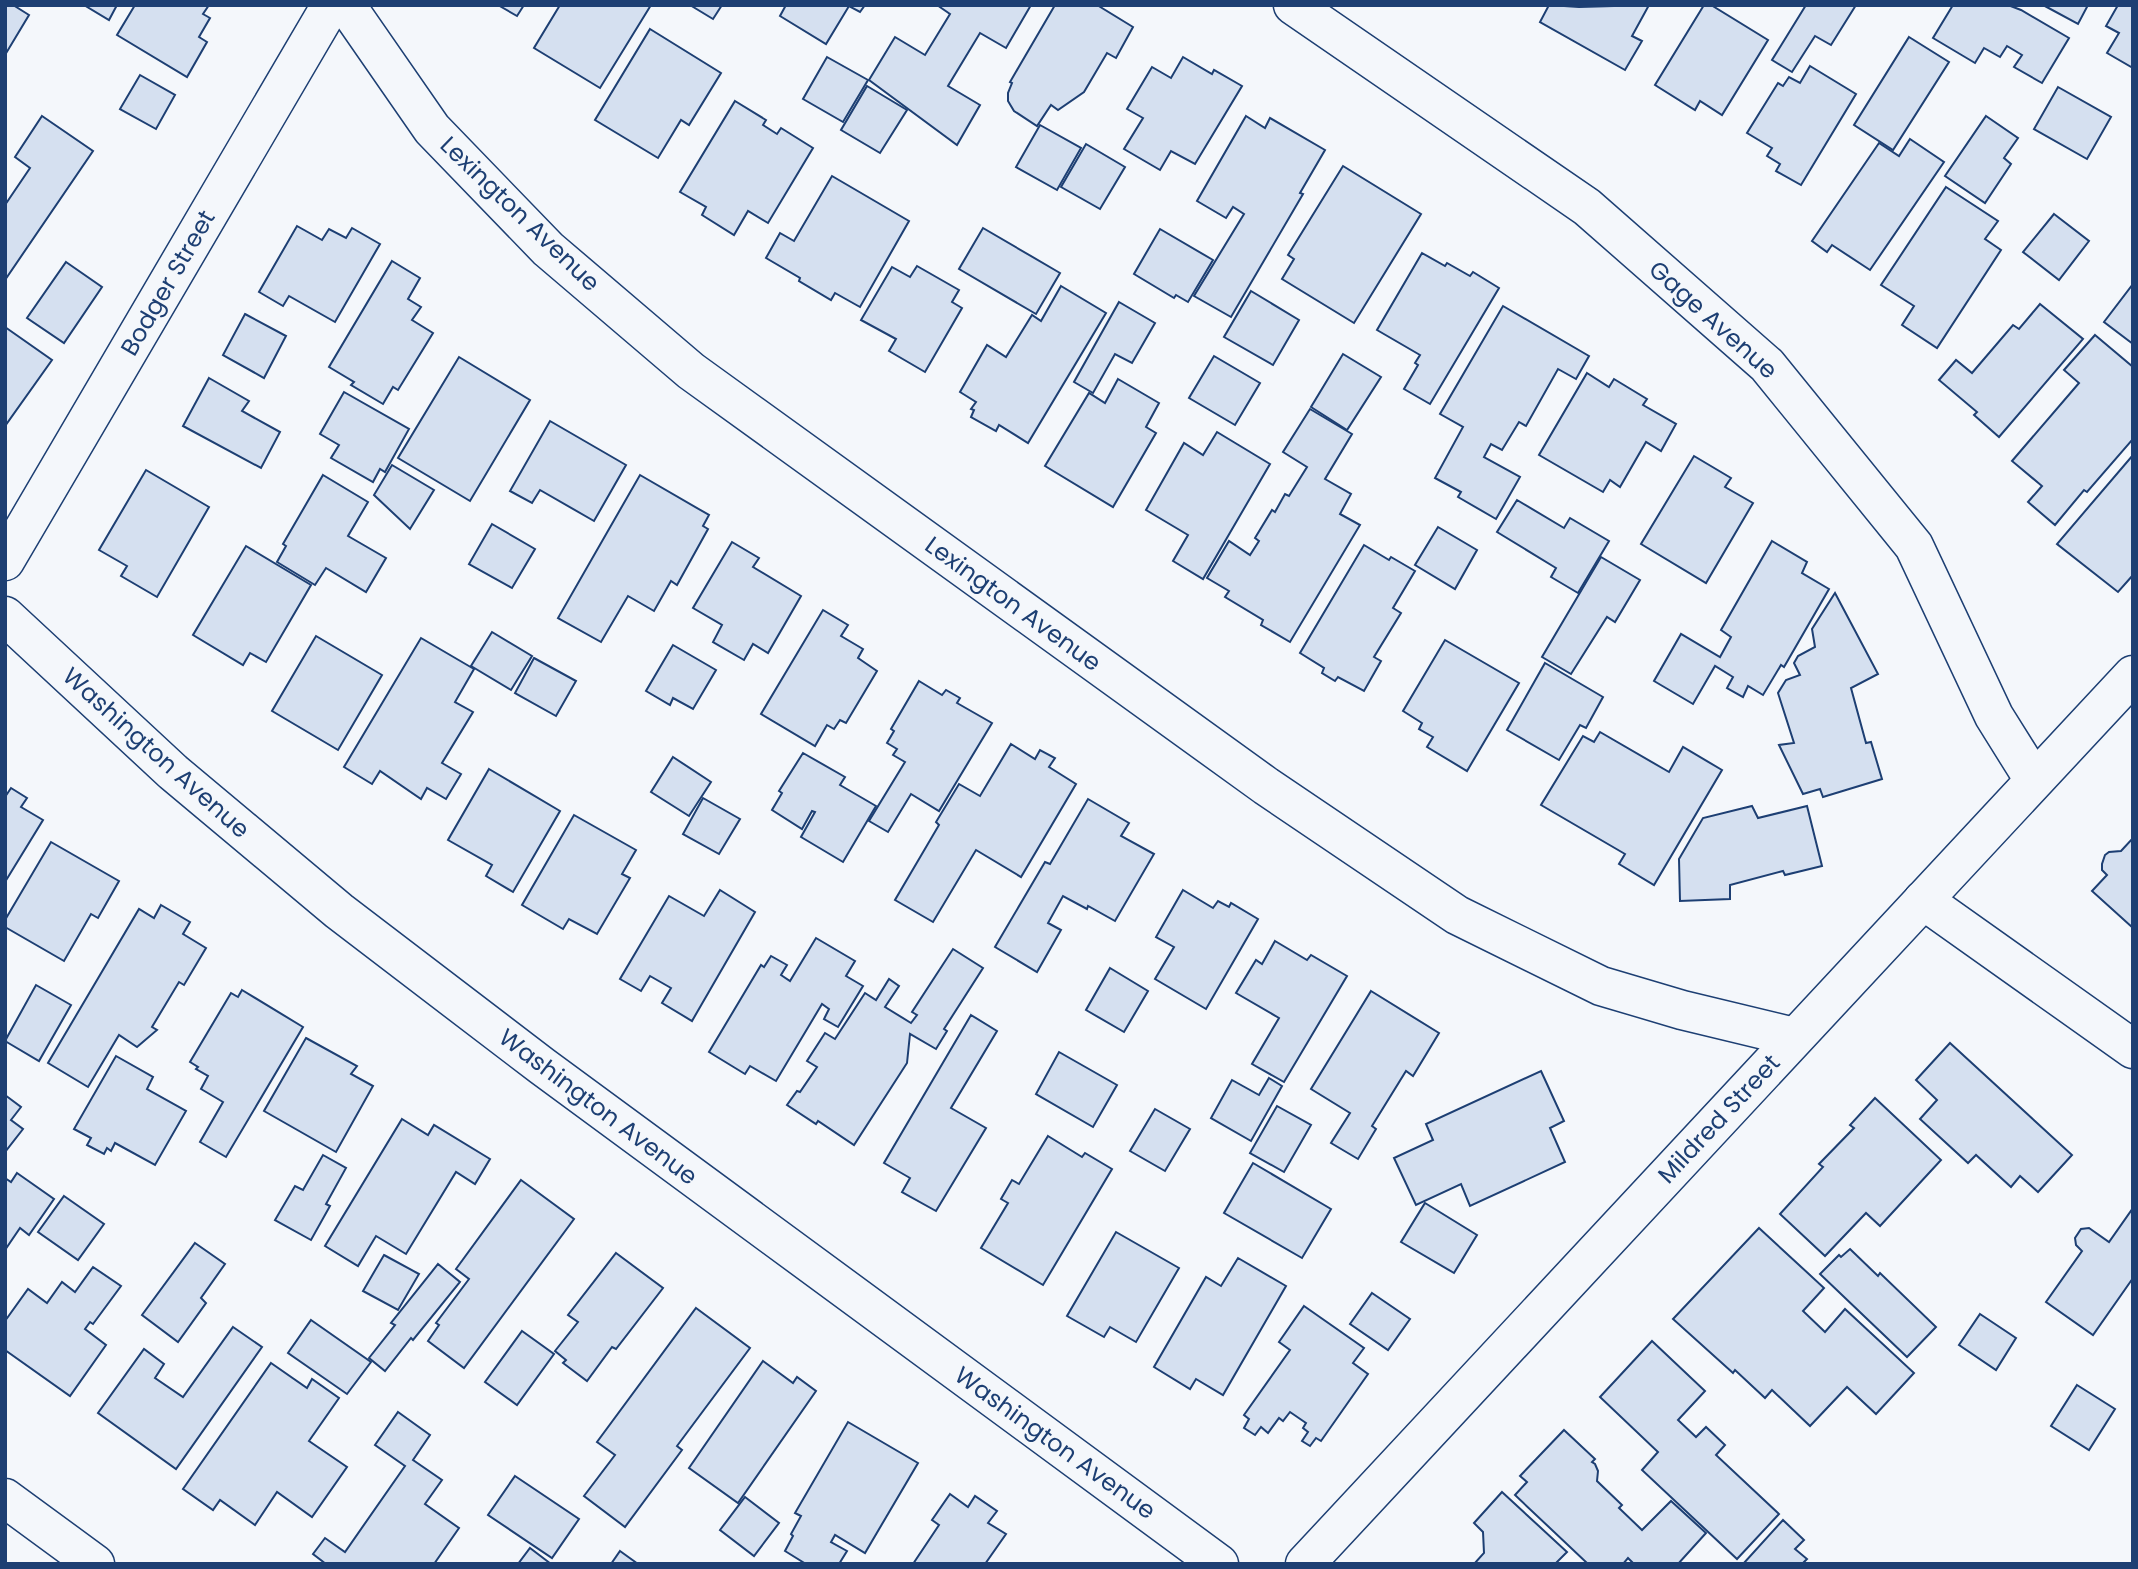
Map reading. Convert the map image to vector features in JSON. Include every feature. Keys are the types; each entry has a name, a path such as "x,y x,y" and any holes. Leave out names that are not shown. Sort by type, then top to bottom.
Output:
{"street":[{"name":"Bodger Street","path":"5,561 331,5"},
{"name":"Lexington Avenue","path":"346,5 432,129 548,249 660,345 702,379 1266,786 1457,915 1601,986 1682,1010 1794,1037"},
{"name":"Gage Avenue","path":"1293,5 1587,207 1767,365 1914,546 1994,716 2034,780"},
{"name":"Washington Avenue","path":"5,616 173,772 339,911 542,1066 1219,1564"},
{"name":"Mildred Street","path":"1305,1564 2133,675"},
{"path":"1923,900 2133,1049"},
{"path":"5,1498 95,1564"}],"building":[{"path":"5,5 13,5 29,15 5,55"},
{"path":"84,5 117,5 109,20"},
{"path":"135,5 209,5 203,14 210,18 199,37 207,42 187,77 117,35"},
{"path":"498,5 524,5 517,16"},
{"path":"560,5 651,5 600,88 534,48"},
{"path":"690,5 722,5 713,19"},
{"path":"786,5 865,5 860,12 849,6 826,44 780,16"},
{"path":"937,5 1031,5 1006,48 980,33 948,86 980,105 957,145 869,80 895,37 925,55 950,14"},
{"path":"1055,5 1097,5 1133,27 1116,58 1107,53 1084,92 1058,110 1051,105 1037,126 1014,111 1008,101 1008,93 1012,83 1010,82"},
{"path":"1549,5 1649,5 1632,36 1642,41 1625,70 1540,22"},
{"path":"1704,5 1711,5 1768,40 1722,115 1700,101 1695,110 1655,85"},
{"path":"1806,5 1856,5 1831,45 1815,36 1792,72 1772,60"},
{"path":"1953,5 2008,5 2069,38 2042,83 2014,67 2022,55 2007,46 2000,57 1984,48 1975,63 1933,38"},
{"path":"2043,5 2088,5 2078,24"},
{"path":"2118,5 2133,5 2133,68 2107,53 2119,33 2106,26"},
{"path":"650,29 721,73 689,125 681,120 658,158 595,120"},
{"path":"1909,37 1949,62 1893,150 1854,125"},
{"path":"827,57 868,80 843,122 803,99"},
{"path":"1183,57 1212,74 1214,70 1242,86 1195,164 1171,151 1160,170 1124,149 1143,118 1127,109 1152,67 1171,78"},
{"path":"1810,66 1856,94 1801,185 1776,171 1780,164 1767,156 1772,148 1747,133 1778,83 1783,86 1789,77 1800,83"},
{"path":"140,75 175,95 156,129 120,109"},
{"path":"867,86 907,110 880,153 841,130"},
{"path":"2058,87 2111,117 2087,159 2034,129"},
{"path":"735,101 766,120 763,125 777,134 781,128 813,148 768,223 748,211 734,235 702,215 706,207 680,192"},
{"path":"42,116 93,151 5,280 5,205 30,168 15,157"},
{"path":"1246,116 1265,128 1270,118 1325,150 1300,193 1303,194 1231,317 1194,296 1244,214 1233,207 1226,218 1197,201"},
{"path":"1986,116 2018,138 2004,158 2011,164 1985,203 1945,176"},
{"path":"1040,125 1081,148 1057,190 1016,167"},
{"path":"1910,139 1944,162 1870,270 1832,245 1827,252 1812,241 1879,143 1899,156"},
{"path":"1086,144 1125,167 1100,209 1061,187"},
{"path":"1343,166 1421,214 1354,323 1282,279 1294,259 1288,255"},
{"path":"832,176 909,221 860,307 835,293 831,300 766,258 780,233 794,241"},
{"path":"1946,187 1998,221 1985,239 2001,250 1937,348 1902,325 1914,306 1881,285"},
{"path":"2054,214 2089,241 2059,280 2023,252"},
{"path":"297,226 322,240 329,229 346,238 352,228 380,244 335,322 289,296 283,306 259,292"},
{"path":"983,228 1060,273 1036,314 959,269"},
{"path":"1160,229 1213,260 1188,302 1176,295 1174,298 1134,274"},
{"path":"1422,253 1470,276 1473,272 1499,288 1430,404 1404,389 1418,365 1415,363 1420,355 1377,330"},
{"path":"392,261 420,278 408,299 421,307 412,320 433,333 398,390 393,387 383,404 351,385 354,382 329,367"},
{"path":"66,262 102,287 64,343 27,318"},
{"path":"917,266 959,290 952,302 962,308 925,372 889,351 896,339 861,320 892,267 910,277"},
{"path":"2133,284 2133,344 2104,322"},
{"path":"1061,286 1106,313 1028,443 999,425 996,431 971,417 974,410 971,409 976,402 960,392 987,345 1006,357 1032,315 1041,321"},
{"path":"1251,291 1299,320 1273,365 1224,337"},
{"path":"1119,302 1155,323 1132,363 1115,354 1093,393 1074,382"},
{"path":"2040,304 2083,339 1999,437 1974,415 1977,412 1939,380 1956,360 1972,373 2013,325 2019,329"},
{"path":"1503,306 1589,356 1576,379 1558,369 1526,426 1519,422 1502,450 1491,444 1484,457 1520,477 1496,519 1458,497 1461,492 1435,478 1463,427 1440,414"},
{"path":"245,314 286,336 264,378 223,355"},
{"path":"5,327 52,360 5,426"},
{"path":"2095,335 2133,367 2133,439 2055,525 2028,502 2042,486 2012,461 2079,383 2064,370"},
{"path":"1343,354 1381,377 1347,430 1311,407"},
{"path":"1214,356 1260,383 1235,425 1189,398"},
{"path":"459,357 530,400 470,501 398,458"},
{"path":"1587,373 1609,387 1614,379 1647,399 1643,405 1676,424 1661,451 1646,442 1620,487 1610,480 1603,492 1539,455"},
{"path":"209,378 249,401 242,411 280,432 261,468 183,426"},
{"path":"1118,379 1159,403 1146,427 1156,433 1113,507 1045,466 1089,393 1105,403"},
{"path":"344,392 409,429 385,472 380,469 373,482 331,458 339,445 320,434"},
{"path":"1310,409 1352,434 1325,479 1351,494 1340,514 1360,525 1290,642 1261,625 1263,620 1225,597 1229,591 1207,578 1229,541 1250,555 1259,541 1255,538 1272,510 1275,512 1285,494 1289,496 1307,467 1283,452"},
{"path":"550,421 626,465 594,521 540,490 532,503 510,491"},
{"path":"1217,432 1270,464 1203,579 1173,561 1188,535 1146,510 1184,443 1203,455"},
{"path":"2133,455 2133,575 2118,592 2057,544"},
{"path":"1694,456 1731,478 1725,487 1753,503 1706,583 1641,544"},
{"path":"392,465 434,490 410,529 374,495"},
{"path":"146,470 209,507 157,597 121,576 127,566 99,550"},
{"path":"323,475 368,502 348,536 386,558 366,592 326,568 315,585 277,562 286,546 283,544"},
{"path":"640,475 709,515 703,526 708,529 677,585 671,581 654,611 628,596 601,642 558,618"},
{"path":"1517,500 1564,528 1570,518 1609,541 1578,593 1551,577 1556,568 1497,532"},
{"path":"492,524 535,549 512,588 469,564"},
{"path":"1438,527 1477,550 1455,589 1415,565"},
{"path":"1772,541 1807,562 1802,573 1829,589 1784,667 1781,665 1763,695 1748,686 1743,697 1727,688 1733,677 1715,666 1693,704 1654,681 1681,634 1720,657 1731,637 1721,630"},
{"path":"732,542 759,558 753,567 801,596 768,653 753,644 744,660 713,642 722,625 693,608"},
{"path":"1364,545 1415,571 1393,608 1401,613 1374,657 1381,661 1364,691 1338,677 1335,681 1322,673 1324,668 1300,653"},
{"path":"246,546 311,585 266,662 250,653 243,665 193,635"},
{"path":"1601,557 1640,580 1615,622 1607,617 1571,674 1542,657"},
{"path":"1835,593 1878,674 1851,688 1866,743 1871,742 1882,779 1823,797 1820,789 1803,794 1779,745 1794,743 1778,693 1786,680 1800,675 1794,663 1798,656 1815,647 1812,629"},
{"path":"823,610 848,625 841,636 863,649 858,658 877,671 846,723 840,720 834,729 827,725 815,746 761,714"},
{"path":"492,632 532,656 511,690 471,666"},
{"path":"316,636 382,675 338,750 272,711"},
{"path":"421,638 474,669 455,702 473,712 442,763 461,774 446,799 427,788 421,799 380,771 372,784 344,767"},
{"path":"1445,640 1519,683 1467,771 1427,747 1433,737 1419,729 1422,723 1403,711"},
{"path":"673,645 716,670 693,709 673,698 670,705 646,691"},
{"path":"534,658 576,681 556,716 515,693"},
{"path":"1545,663 1603,697 1586,728 1580,725 1559,760 1507,730"},
{"path":"919,681 942,695 946,690 960,698 957,703 992,723 939,811 911,794 888,832 869,821 905,762 893,755 897,749 887,743 894,731 891,729"},
{"path":"1600,732 1669,772 1683,747 1722,770 1654,885 1619,864 1625,854 1541,805 1583,736 1594,742"},
{"path":"1011,744 1035,759 1040,750 1055,758 1049,767 1076,784 1021,877 976,850 933,922 895,900 939,825 936,822 959,784 980,796"},
{"path":"803,753 845,777 840,785 876,806 843,862 801,837 815,812 812,811 802,829 772,810 782,793 779,791"},
{"path":"673,757 711,782 689,816 651,792"},
{"path":"489,769 560,811 513,892 486,876 492,865 448,840"},
{"path":"11,788 27,798 21,807 43,820 5,882 5,797"},
{"path":"703,798 740,819 719,854 683,834"},
{"path":"1088,799 1129,823 1121,836 1154,854 1115,921 1063,896 1048,923 1061,930 1037,972 995,947 1045,862 1050,864"},
{"path":"1752,806 1758,818 1807,806 1822,866 1785,875 1783,871 1730,885 1730,899 1680,901 1679,859 1703,818"},
{"path":"574,815 636,850 622,874 630,878 597,934 569,919 563,929 522,905"},
{"path":"2133,838 2133,928 2092,891 2107,875 2102,870 2105,855 2121,851"},
{"path":"51,842 119,881 98,918 91,914 64,961 5,927 5,920"},
{"path":"720,890 755,912 692,1021 662,1003 671,988 650,976 641,991 620,979 669,896 704,916"},
{"path":"1183,890 1213,908 1218,901 1229,907 1231,903 1258,919 1206,1009 1155,979 1174,947 1156,937"},
{"path":"161,905 190,922 183,934 206,948 184,985 179,982 152,1027 157,1030 137,1047 119,1035 88,1087 48,1063 139,909 154,918"},
{"path":"816,938 855,961 846,976 863,986 838,1027 824,1019 829,1009 822,1004 776,1081 750,1066 745,1074 709,1052 761,965 764,967 771,956 787,965 781,975 790,981"},
{"path":"1275,941 1307,960 1311,955 1347,976 1284,1082 1252,1064 1279,1018 1236,993 1256,960 1262,964"},
{"path":"953,949 983,968 944,1029 947,1031 936,1049 910,1034 907,1063 854,1145 818,1121 816,1124 787,1105 797,1091 800,1092 817,1067 807,1061 825,1033 835,1039 865,993 876,1000 889,979 899,986 885,1007 911,1023 917,1015 912,1012"},
{"path":"1110,968 1148,991 1124,1032 1086,1010"},
{"path":"36,985 71,1005 39,1061 5,1041"},
{"path":"242,990 303,1027 226,1157 200,1142 223,1102 201,1089 208,1076 190,1062 231,993 238,997"},
{"path":"1371,991 1439,1033 1413,1076 1406,1071 1372,1126 1376,1129 1358,1159 1331,1143 1350,1113 1311,1089"},
{"path":"971,1015 997,1031 951,1108 986,1128 936,1211 902,1192 910,1178 884,1163"},
{"path":"306,1038 357,1066 351,1074 373,1086 336,1152 264,1111"},
{"path":"1950,1043 2072,1155 2038,1192 2020,1176 2011,1187 1976,1155 1968,1163 1920,1119 1937,1100 1916,1080"},
{"path":"1059,1052 1117,1085 1093,1127 1036,1094"},
{"path":"116,1056 153,1077 147,1089 186,1111 155,1165 115,1143 111,1151 107,1148 104,1154 87,1145 91,1138 74,1129"},
{"path":"1541,1071 1564,1121 1550,1128 1565,1162 1470,1206 1461,1184 1416,1205 1394,1158 1433,1140 1426,1124"},
{"path":"1269,1078 1282,1086 1251,1141 1211,1118 1232,1080 1259,1095"},
{"path":"5,1095 21,1107 11,1120 23,1129 5,1152"},
{"path":"1875,1098 1941,1160 1880,1226 1866,1213 1825,1256 1780,1214 1823,1167 1819,1164 1854,1128 1850,1125"},
{"path":"1277,1106 1311,1125 1284,1172 1250,1153"},
{"path":"1155,1109 1190,1129 1165,1171 1130,1151"},
{"path":"402,1119 428,1135 434,1125 490,1159 475,1184 456,1172 406,1254 376,1236 358,1266 325,1246"},
{"path":"1048,1136 1082,1157 1085,1153 1112,1169 1043,1285 981,1248 1008,1203 1001,1199 1012,1180 1019,1184"},
{"path":"323,1155 346,1168 326,1204 330,1206 311,1240 275,1220 295,1186 303,1190"},
{"path":"1253,1163 1331,1209 1302,1258 1224,1213"},
{"path":"17,1173 54,1199 29,1235 20,1228 5,1250 5,1178 11,1182"},
{"path":"521,1180 574,1219 464,1368 428,1341 439,1325 436,1323 469,1279 456,1269"},
{"path":"64,1196 104,1224 78,1260 38,1232"},
{"path":"1425,1203 1477,1235 1454,1273 1401,1242"},
{"path":"2133,1208 2133,1278 2093,1335 2046,1302 2082,1251 2076,1245 2075,1238 2081,1229 2089,1228 2109,1242"},
{"path":"1759,1228 1824,1288 1803,1311 1825,1332 1845,1309 1914,1373 1876,1414 1847,1387 1810,1426 1772,1390 1765,1398 1673,1319"},
{"path":"1116,1232 1179,1268 1136,1342 1110,1327 1104,1337 1067,1316"},
{"path":"195,1243 225,1264 201,1298 206,1303 178,1342 142,1315"},
{"path":"1850,1249 1878,1276 1880,1273 1936,1327 1907,1357 1820,1274 1839,1255 1841,1257"},
{"path":"616,1253 663,1288 616,1349 612,1347 587,1381 563,1363 566,1360 555,1351 578,1322 568,1315"},
{"path":"384,1255 419,1274 398,1310 363,1291"},
{"path":"1238,1258 1286,1286 1223,1395 1196,1379 1190,1389 1154,1367 1206,1277 1221,1286"},
{"path":"438,1264 460,1282 385,1371 369,1358 395,1325 391,1323"},
{"path":"93,1267 121,1286 93,1324 90,1322 85,1329 106,1345 70,1396 5,1350 5,1321 28,1289 47,1303 62,1282 75,1292"},
{"path":"1372,1293 1410,1319 1388,1350 1350,1324"},
{"path":"1304,1306 1364,1348 1353,1363 1368,1374 1321,1441 1316,1438 1310,1446 1302,1441 1308,1432 1303,1428 1306,1423 1290,1412 1283,1421 1279,1418 1268,1433 1261,1427 1255,1435 1244,1428 1249,1419 1244,1415 1290,1350 1279,1342"},
{"path":"696,1308 750,1348 677,1446 682,1450 625,1527 584,1496 615,1455 597,1442"},
{"path":"1980,1314 2016,1338 1996,1370 1959,1345"},
{"path":"311,1320 371,1362 347,1394 288,1353"},
{"path":"233,1327 262,1347 176,1469 98,1413 144,1349 164,1364 155,1378 183,1397"},
{"path":"522,1331 554,1354 517,1405 485,1382"},
{"path":"1652,1341 1705,1391 1678,1420 1696,1437 1706,1427 1725,1445 1716,1455 1779,1514 1737,1559 1642,1470 1658,1452 1600,1397"},
{"path":"763,1361 793,1383 797,1377 816,1391 738,1503 689,1468"},
{"path":"271,1363 307,1388 312,1379 339,1398 309,1441 347,1467 312,1517 277,1492 255,1525 220,1500 213,1510 183,1489"},
{"path":"2077,1385 2115,1409 2089,1450 2051,1426"},
{"path":"398,1412 430,1435 413,1460 442,1480 425,1504 459,1528 434,1564 326,1564 313,1554 325,1538 345,1552 405,1466 375,1445"},
{"path":"848,1422 918,1463 865,1553 835,1535 831,1542 847,1551 839,1564 806,1564 785,1551 801,1516 795,1513"},
{"path":"1564,1430 1595,1459 1592,1462 1598,1471 1597,1481 1622,1505 1619,1508 1642,1530 1671,1501 1706,1533 1678,1564 1634,1564 1628,1558 1623,1564 1588,1564 1515,1495 1527,1482 1520,1476"},
{"path":"515,1476 579,1519 552,1558 488,1515"},
{"path":"1502,1492 1567,1552 1555,1564 1474,1564 1484,1553 1483,1532 1474,1523"},
{"path":"950,1494 968,1507 975,1496 997,1511 988,1523 1006,1534 985,1564 913,1564 939,1525 932,1520"},
{"path":"745,1497 779,1523 754,1556 720,1530"},
{"path":"1783,1520 1804,1540 1795,1549 1807,1559 1802,1564 1743,1564"},
{"path":"530,1548 551,1564 518,1564"},
{"path":"620,1551 638,1564 611,1564"}]}
